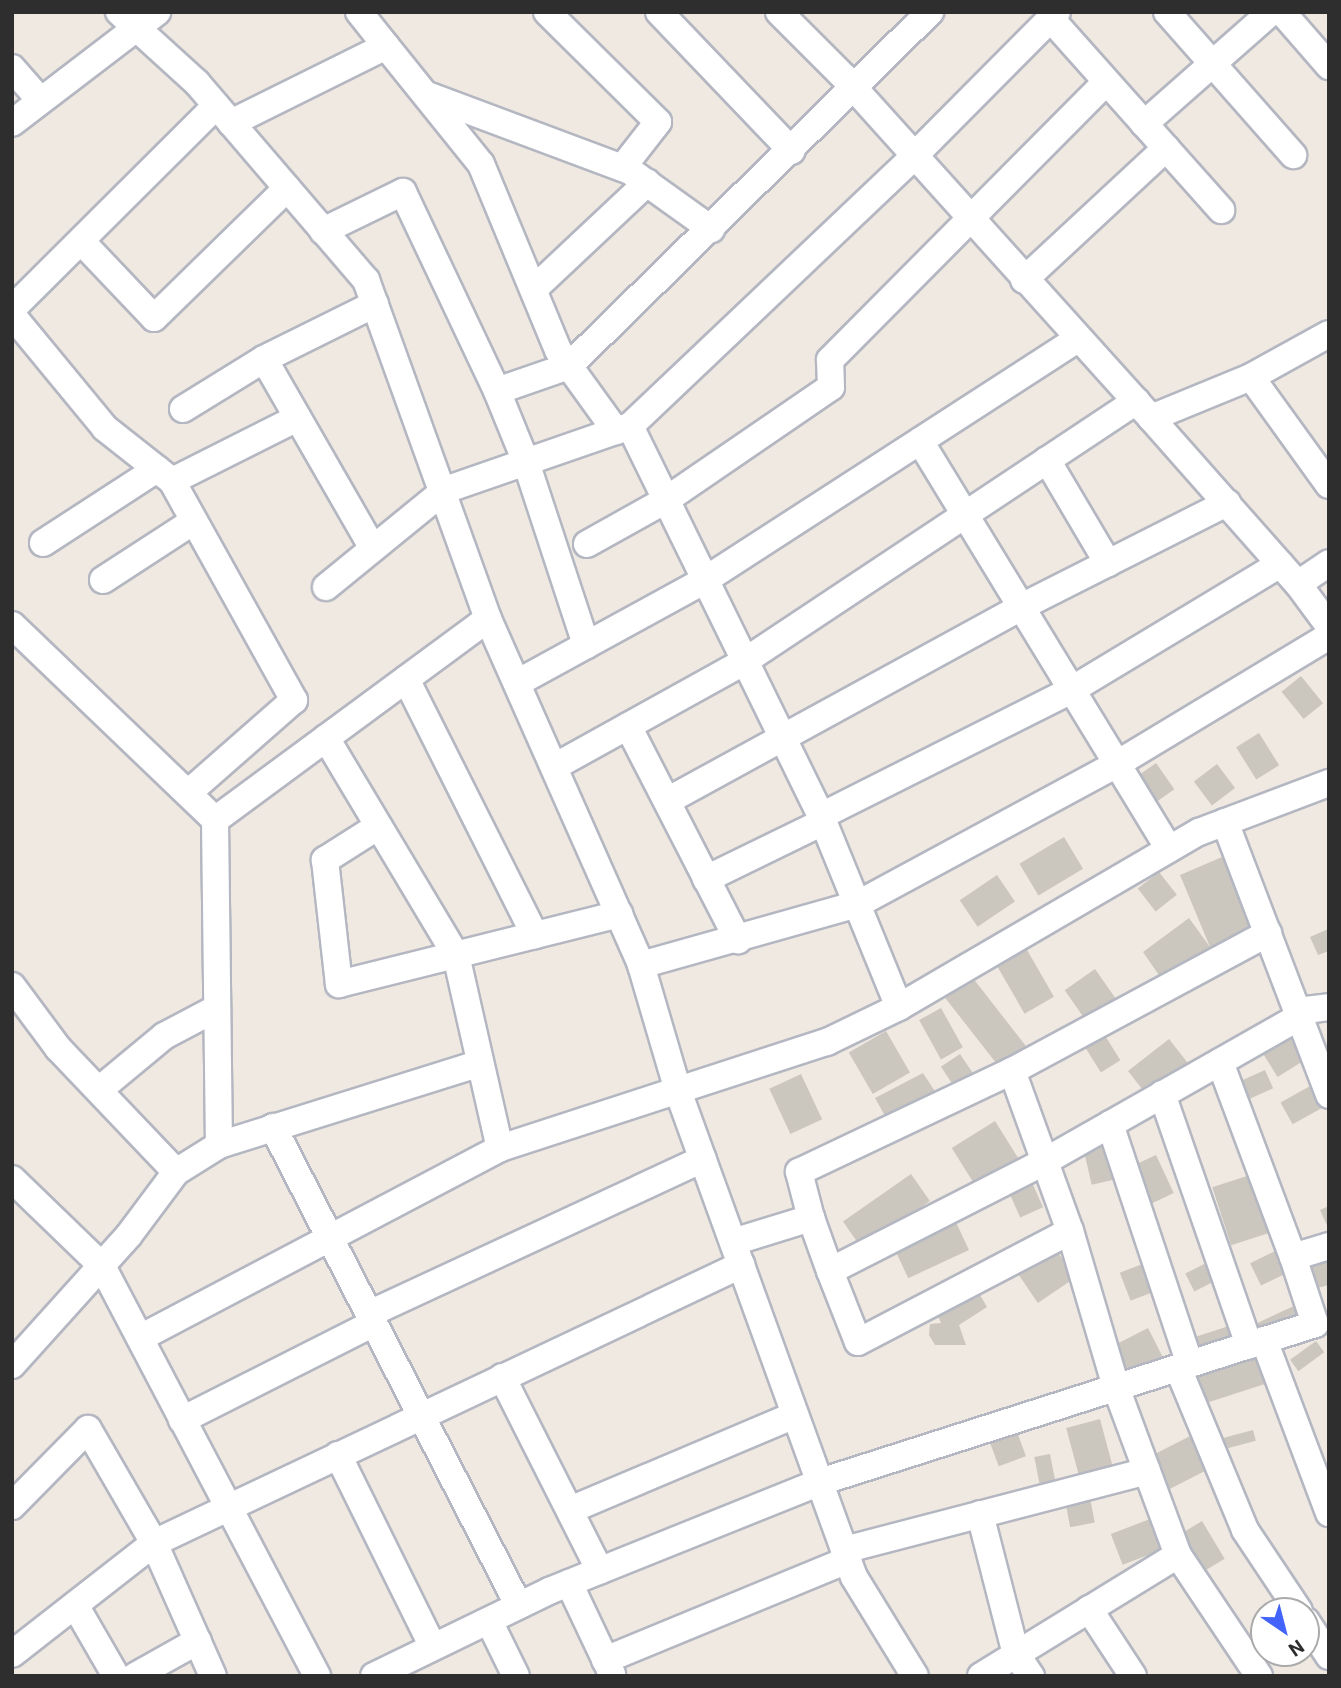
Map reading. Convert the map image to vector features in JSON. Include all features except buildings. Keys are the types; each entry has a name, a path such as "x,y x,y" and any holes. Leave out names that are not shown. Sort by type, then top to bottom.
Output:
{"street":[{"path":"12,123 127,21 157,12"},
{"path":"359,12 481,164 535,288 558,350 623,429 666,500 822,819 899,1007"},
{"path":"547,12 658,122 622,168"},
{"path":"659,12 792,151"},
{"path":"779,12 855,90 969,220 1227,503 1298,584 1329,626"},
{"path":"497,391 569,366 855,90 930,12"},
{"path":"1167,12 1293,155"},
{"path":"1144,124 1270,12"},
{"path":"1282,12 1329,66"},
{"path":"326,587 445,490 623,429 914,157 1054,16 1107,82 1221,210"},
{"path":"127,21 224,114 366,280 445,490 488,618 641,965 678,1091 846,1555 915,1676"},
{"path":"12,309 81,241 224,114 386,46"},
{"path":"12,68 40,100"},
{"path":"587,544 666,500 831,387 830,359 1107,82"},
{"path":"425,95 622,168 711,229"},
{"path":"1024,280 1166,148"},
{"path":"535,288 647,183"},
{"path":"81,241 154,318 287,188"},
{"path":"324,231 402,192 497,391 526,462 586,645"},
{"path":"183,409 264,359 375,304"},
{"path":"12,315 105,428 164,475 194,520 294,700 188,793"},
{"path":"554,767 745,661 1047,460 1143,410 1251,377 1329,334"},
{"path":"517,683 705,580 1079,339"},
{"path":"264,359 372,547"},
{"path":"1251,377 1329,485"},
{"path":"43,543 164,475 298,418"},
{"path":"920,441 967,513 1168,849"},
{"path":"1047,460 1108,563"},
{"path":"667,801 1023,606 1227,503"},
{"path":"103,580 194,520"},
{"path":"1298,584 1329,563"},
{"path":"706,879 1073,689 1280,564"},
{"path":"215,820 488,618"},
{"path":"12,625 215,820 219,1145"},
{"path":"641,965 738,940 858,904 1117,764 1329,636"},
{"path":"406,679 535,935"},
{"path":"628,726 738,940"},
{"path":"326,738 456,955 478,1064 500,1148"},
{"path":"140,1338 500,1148 827,1042 899,1007 1168,849 1226,822 1329,783"},
{"path":"1226,822 1329,1095"},
{"path":"377,827 325,860 339,984 619,914"},
{"path":"1070,1231 858,1342 811,1218 799,1171 1012,1071 1268,933"},
{"path":"12,986 58,1048 176,1172"},
{"path":"830,1271 1042,1163 1220,1062 1298,1014 1329,1007"},
{"path":"99,1090 164,1036 217,1008"},
{"path":"374,1676 411,1668 433,1647 569,1583 820,1482 1315,1324 1293,1257 1220,1062"},
{"path":"12,1365 102,1266 176,1172 219,1145 478,1064"},
{"path":"1012,1071 1042,1163 1070,1231 1116,1387 1178,1555 1259,1676"},
{"path":"1162,1094 1256,1342 1329,1513"},
{"path":"1110,1124 1184,1366 1245,1530 1290,1597"},
{"path":"273,1127 519,1605"},
{"path":"183,1420 372,1319 702,1159"},
{"path":"12,1180 102,1266 317,1676"},
{"path":"23,1676 12,1656 154,1543 502,1377 811,1218"},
{"path":"1293,1257 1329,1246"},
{"path":"502,1377 600,1571"},
{"path":"570,1510 795,1415"},
{"path":"12,1506 88,1429 154,1543 213,1676"},
{"path":"338,1455 433,1647"},
{"path":"569,1583 609,1668 846,1555 980,1514 1147,1471"},
{"path":"980,1514 1016,1654 1031,1676"},
{"path":"981,1676 1178,1555"},
{"path":"75,1605 116,1676"},
{"path":"1089,1609 1133,1676"},
{"path":"489,1620 516,1676"},
{"path":"135,1676 198,1642"}]}
